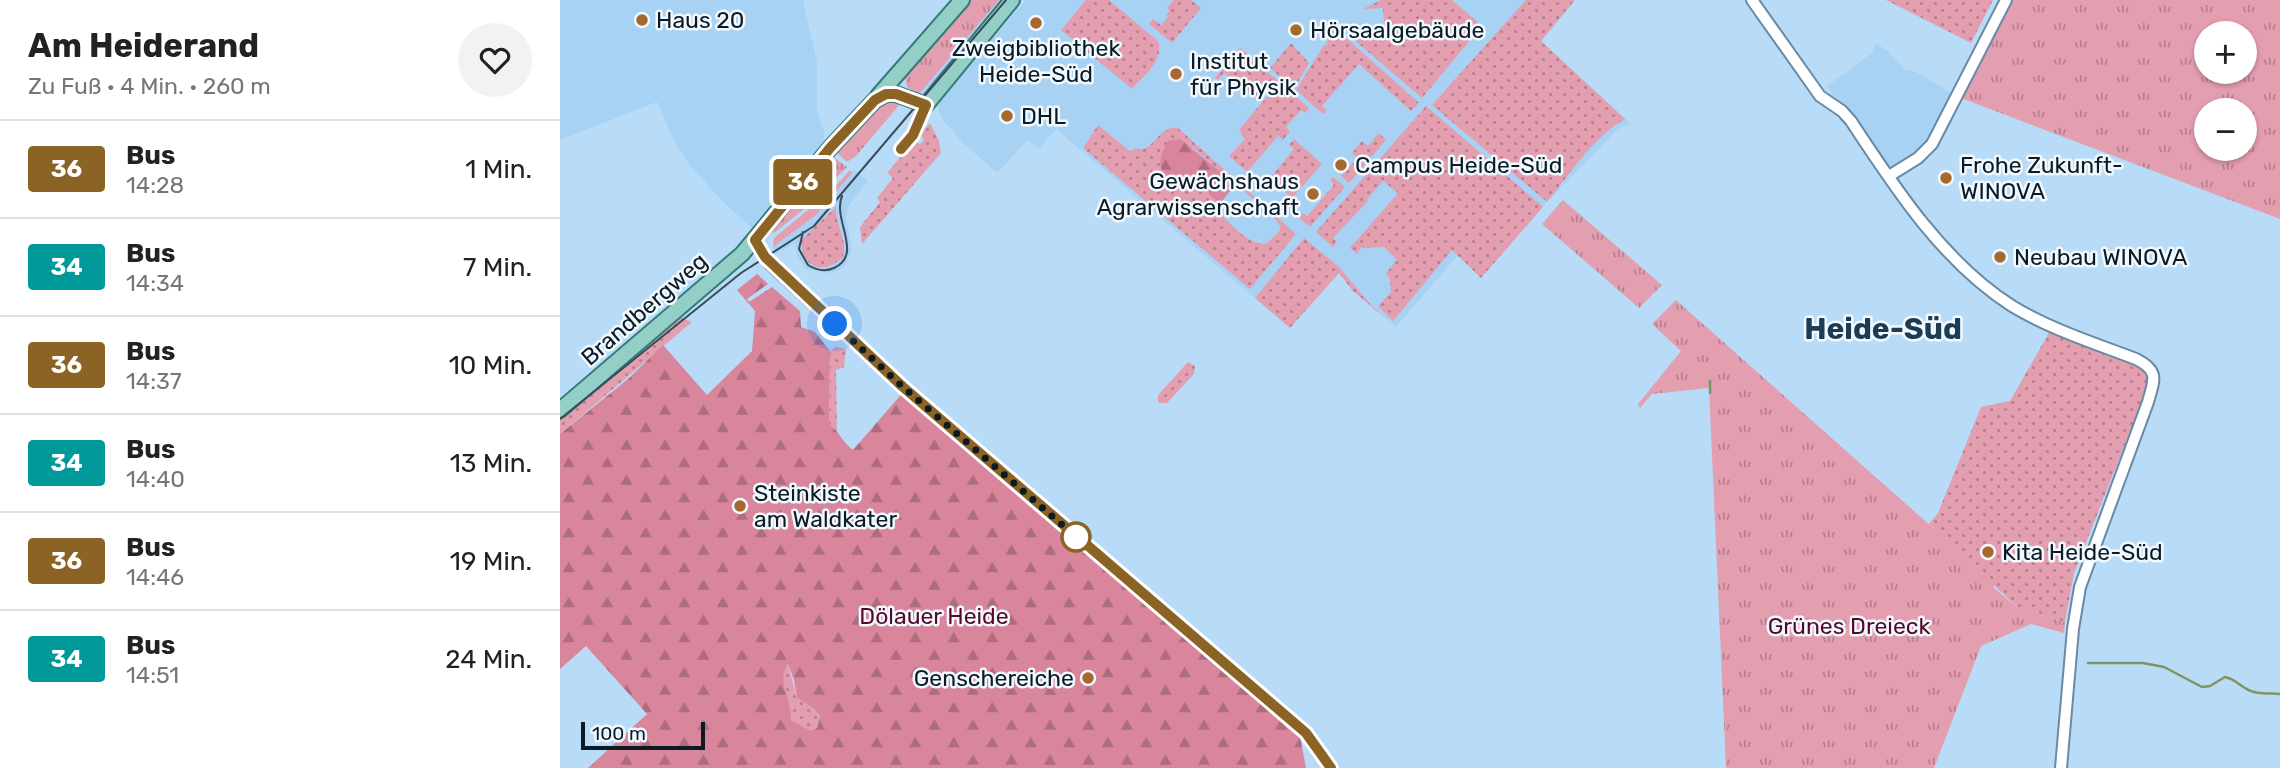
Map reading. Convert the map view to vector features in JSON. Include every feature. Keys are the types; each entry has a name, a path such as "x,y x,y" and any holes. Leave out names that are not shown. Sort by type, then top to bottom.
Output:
{"main road":[{"name":"Brandbergweg","path":"560,410 733,262 755,240 830,148 962,0"},
{"path":"875,100 891,94 906,96 926,105 1012,0"},
{"path":"901,71 900,82 906,96"}],"street":[{"path":"1752,0 1820,96 1842,111 1851,121 1889,176 1939,240 1964,267 1990,290 2048,324 2136,359 2149,366 2153,372 2154,380 2148,402 2080,587 2061,768"},
{"path":"1889,176 1919,158 1932,144 2006,0"},
{"path":"755,240 770,264 903,387 1306,733 1331,768"}],"shaded area":[{"path":"560,0 803,0 817,63 817,110 825,135 821,146 752,228 721,200 689,164 676,145 657,102 560,140"},
{"path":"999,0 1008,0 928,95 919,94"},
{"name":"Campus Heide-Süd","path":"1026,0 1575,0 1541,41 1631,124 1619,128 1547,202 1481,278 1458,255 1396,327 1353,291 1339,273 1290,328 1056,129 1039,149 1028,140 997,173 961,141 944,121 939,112 938,99 986,32 994,37"},
{"path":"1875,43 1888,51 1905,70 1914,71 1957,96 1931,144 1889,175 1827,86 1872,53"},
{"path":"854,169 868,181 848,207 846,218 852,250 840,270 829,273 807,269 797,256 795,243 775,254 773,247 816,215","holes":["835,208 844,240 823,268 811,265 802,250 801,240"]}],"green space":[{"path":"966,0 999,0 919,94 907,87 904,72"},
{"path":"1086,0 1109,0 1158,41 1156,61 1132,89 1061,30"},
{"path":"1174,0 1191,0 1201,8 1172,43 1149,24 1153,19 1161,25 1168,17 1166,15 1170,11 1167,8"},
{"path":"1381,0 1452,0 1482,26 1422,98 1352,38 1380,35 1384,25 1383,8 1363,9"},
{"path":"1526,0 1575,0 1541,41 1625,119 1592,146 1547,202 1432,105"},
{"path":"1886,0 1993,0 1971,43"},
{"path":"2011,0 2280,0 2280,219 1961,98"},
{"path":"1334,27 1419,103 1411,111 1359,64 1322,106 1327,111 1323,114 1296,90 1326,45"},
{"path":"1291,43 1309,63 1294,89 1270,68"},
{"path":"1240,48 1277,80 1260,100 1224,73 1218,80 1215,78"},
{"path":"1279,82 1309,108 1305,113 1301,110 1286,127 1290,131 1283,140 1278,136 1247,172 1229,156 1245,139 1239,130"},
{"path":"886,98 901,103 856,156 847,162 835,151"},
{"path":"1426,106 1543,207 1481,278 1452,250 1393,321 1378,306 1391,292 1386,273 1397,260 1384,247 1361,248 1357,254 1350,248 1398,193 1383,181 1333,238 1337,242 1333,247 1316,232"},
{"path":"930,123 939,141 941,153 862,244 860,227 880,202 877,198 893,178 887,173 915,140 920,144 924,140 920,134"},
{"path":"1098,125 1131,152 1134,148 1141,149 1152,144 1165,130 1178,128 1296,234 1250,289 1083,148","holes":["1192,147 1274,217 1280,231 1266,244 1252,241 1240,232 1218,212 1218,202 1209,195 1208,189 1189,177"]},
{"path":"1379,133 1386,140 1349,183 1341,176 1357,158 1352,153 1362,141 1368,146"},
{"path":"1180,139 1236,184 1222,201 1218,202 1209,195 1208,189 1189,177 1168,180 1164,175 1160,161 1163,152 1168,141"},
{"path":"1294,139 1322,164 1292,198 1270,178 1294,149 1289,145"},
{"path":"833,157 847,167 808,206 774,233 774,227"},
{"path":"850,170 852,173 816,215 773,247 774,238 832,190"},
{"path":"1333,177 1345,187 1310,227 1298,217 1301,212 1307,216 1334,185 1330,180"},
{"path":"1563,200 1662,285 1639,308 1542,224"},
{"path":"836,207 844,244 843,257 828,266 815,266 805,257 801,240"},
{"path":"1304,238 1338,266 1371,305 1390,322 1353,291 1339,273 1290,328 1255,298"},
{"name":"Dölauer Heide","path":"757,274 768,284 747,299 749,302 772,287 800,311 801,327 815,332 830,351 829,423 849,447 853,450 905,390 1299,731 1306,768 588,768 647,714 586,646 560,669 560,434 628,379 663,345 707,395 752,351 755,311 737,290","holes":["788,664 797,698 820,716 817,728 811,731 791,720 784,684"]},
{"name":"Grünes Dreieck","path":"1676,300 1994,582 1994,588 2018,608 2065,622 2064,633 2031,624 1981,646 1934,768 1726,768 1709,388 1652,394 1640,408 1638,404 1681,351 1652,324"},
{"path":"678,317 692,322 560,434 560,416"},
{"path":"2050,331 2147,371 2148,386 2074,573 2065,622 2018,608 1929,524 1938,513 1981,407 2010,401"},
{"path":"836,347 846,349 844,367 836,370 837,430 829,423 830,351"},
{"path":"1188,362 1195,366 1194,374 1167,403 1160,403 1157,399 1159,394"},
{"path":"788,664 797,698 820,716 817,728 811,731 791,720 783,684"}],"waterway":[{"path":"1710,381 1710,393"},
{"path":"2088,663 2143,663 2164,667 2202,687 2210,686 2225,677 2253,692 2280,694"}],"tram line":[{"path":"560,419 741,273 814,226 1006,0"},
{"path":"803,232 799,249 808,265 827,270 843,262 847,245 841,215 842,196"}],"bus line":[{"name":"36","path":"901,149 913,135 926,105 902,95 886,94 875,100 842,134 755,240 765,257 903,387 1306,733 1331,768"}],"place":[{"name":"Haus 20","path":"642,20"},
{"name":"Zweigbibliothek Heide-Süd","path":"1036,23"},
{"name":"Hörsaalgebäude","path":"1296,30"},
{"name":"Institut für Physik","path":"1176,74"},
{"name":"DHL","path":"1007,116"},
{"name":"Campus Heide-Süd","path":"1341,165"},
{"name":"Frohe Zukunft- WINOVA","path":"1946,178"},
{"name":"Gewächshaus Agrarwissenschaft","path":"1313,194"},
{"name":"Neubau WINOVA","path":"2000,257"},
{"name":"Steinkiste am Waldkater","path":"740,506"},
{"name":"Kita Heide-Süd","path":"1988,552"},
{"name":"Genschereiche","path":"1088,678"}],"district":[{"name":"Heide-Süd","path":"1883,329"}],"route":[{"path":"835,324 903,387 1076,537"}]}
